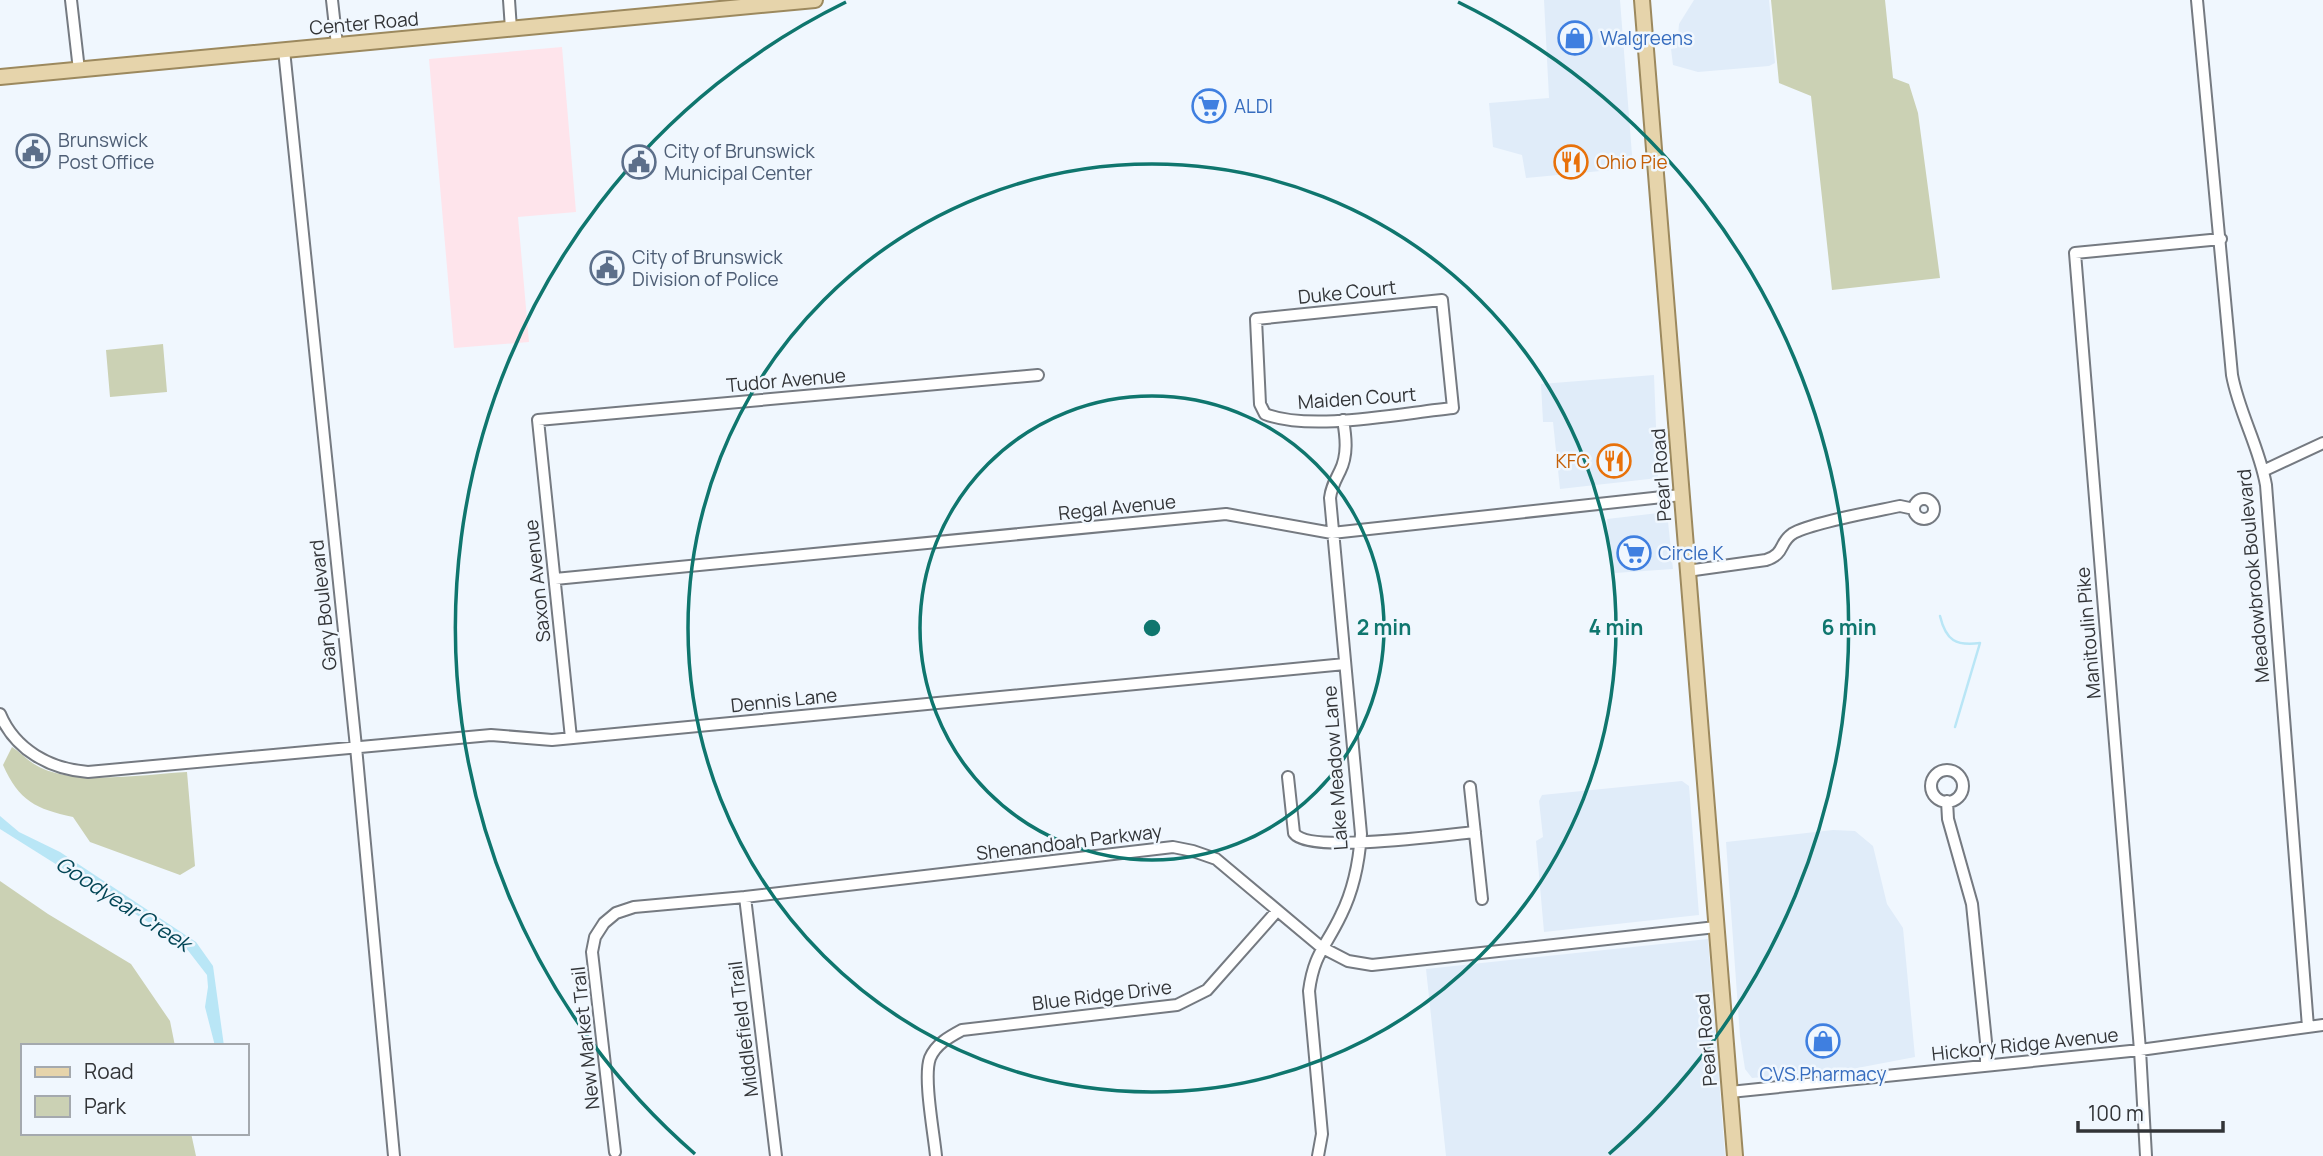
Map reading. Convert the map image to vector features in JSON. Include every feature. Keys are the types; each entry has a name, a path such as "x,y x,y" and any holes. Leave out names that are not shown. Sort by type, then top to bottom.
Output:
{"main road":[{"name":"Center Road","path":"0,77 815,0"},
{"name":"Pearl Road","path":"1642,0 1735,1156"}],"street":[{"path":"71,0 79,70"},
{"path":"332,0 337,45"},
{"path":"509,0 511,29"},
{"name":"Meadowbrook Boulevard","path":"2197,0 2232,374 2241,414 2263,471 2308,1027"},
{"name":"Gary Boulevard","path":"284,50 356,747 394,1156"},
{"name":"Manitoulin Pike","path":"2146,1156 2140,1050 2075,253 2221,239"},
{"name":"Duke Court","path":"1265,414 1260,404 1256,319 1442,300 1453,408"},
{"name":"Tudor Avenue","path":"538,420 1038,375"},
{"name":"Maiden Court","path":"1265,414 1277,419 1313,422 1453,408"},
{"name":"Saxon Avenue","path":"538,420 571,738"},
{"name":"Lake Meadow Lane","path":"1318,1156 1322,1134 1308,991 1312,968 1321,947 1348,901 1359,861 1360,843 1360,815 1329,498 1345,457 1343,420"},
{"path":"2263,471 2323,443"},
{"name":"Regal Avenue","path":"555,579 1226,514 1332,533 1681,495"},
{"path":"1687,571 1766,560 1777,556 1793,533 1900,506 1914,509"},
{"name":"Dennis Lane","path":"0,713 11,733 30,752 59,768 89,772 491,735 552,740 1345,664"},
{"path":"1288,777 1294,833 1297,838 1309,842 1360,843 1475,832"},
{"path":"1470,787 1482,899"},
{"path":"1947,801 1948,818 1972,904 1986,1066"},
{"name":"Shenandoah Parkway","path":"604,923 616,913 634,908 1173,847 1216,859 1321,947 1348,961 1372,965 1716,927"},
{"name":"Middlefield Trail","path":"745,897 776,1156"},
{"name":"Blue Ridge Drive","path":"936,1156 928,1078 930,1059 940,1044 962,1030 1177,1005 1207,990 1277,911"},
{"name":"New Market Trail","path":"604,923 595,937 592,951 615,1152"},
{"name":"Hickory Ridge Avenue","path":"1730,1092 2140,1050 2323,1025"}],"shaded area":[{"path":"1544,0 1620,0 1633,168 1526,178 1522,155 1493,147 1489,103 1549,98"},
{"path":"1694,0 1769,0 1775,63 1769,66 1698,72 1673,65 1671,49 1677,48 1679,24"},
{"path":"562,47 576,212 518,217 529,342 454,348 429,59"},
{"path":"1654,375 1658,478 1560,489 1553,422 1543,422 1541,384"},
{"path":"1667,512 1673,569 1615,573 1611,568 1607,519"},
{"path":"1682,781 1689,786 1699,915 1544,932 1536,841 1543,837 1539,801 1542,795"},
{"path":"1833,830 1855,831 1873,846 1887,904 1903,928 1915,1057 1852,1069 1752,1078 1745,1069 1740,1036 1726,842"},
{"path":"1708,939 1725,1156 1446,1156 1426,969"}],"green space":[{"path":"1771,0 1885,0 1893,78 1909,84 1918,113 1940,278 1832,290 1811,96 1779,83"},
{"path":"163,344 167,392 110,397 106,350"},
{"path":"12,747 34,764 66,775 108,777 187,772 195,866 180,875 90,842 73,817 39,807 15,787 3,765"},
{"path":"0,881 48,914 131,964 170,1021 175,1044 21,1044 21,1135 191,1135 196,1156 0,1156"}],"water":[{"name":"Goodyear Creek","path":"0,816 19,832 60,852 196,942 213,966 224,1044 214,1044 205,1007 207,975 183,944 0,829"}],"waterway":[{"path":"1940,616 1945,631 1953,640 1964,644 1980,643"},
{"path":"1955,727 1980,643"}],"place":[{"name":"Walgreens","path":"1575,38"},
{"name":"ALDI","path":"1209,106"},
{"name":"Brunswick Post Office","path":"33,151"},
{"name":"City of Brunswick Municipal Center","path":"639,162"},
{"name":"Ohio Pie","path":"1571,162"},
{"name":"City of Brunswick Division of Police","path":"607,268"},
{"name":"KFC","path":"1614,461"},
{"name":"Circle K","path":"1634,553"},
{"name":"CVS Pharmacy","path":"1823,1041"}]}
